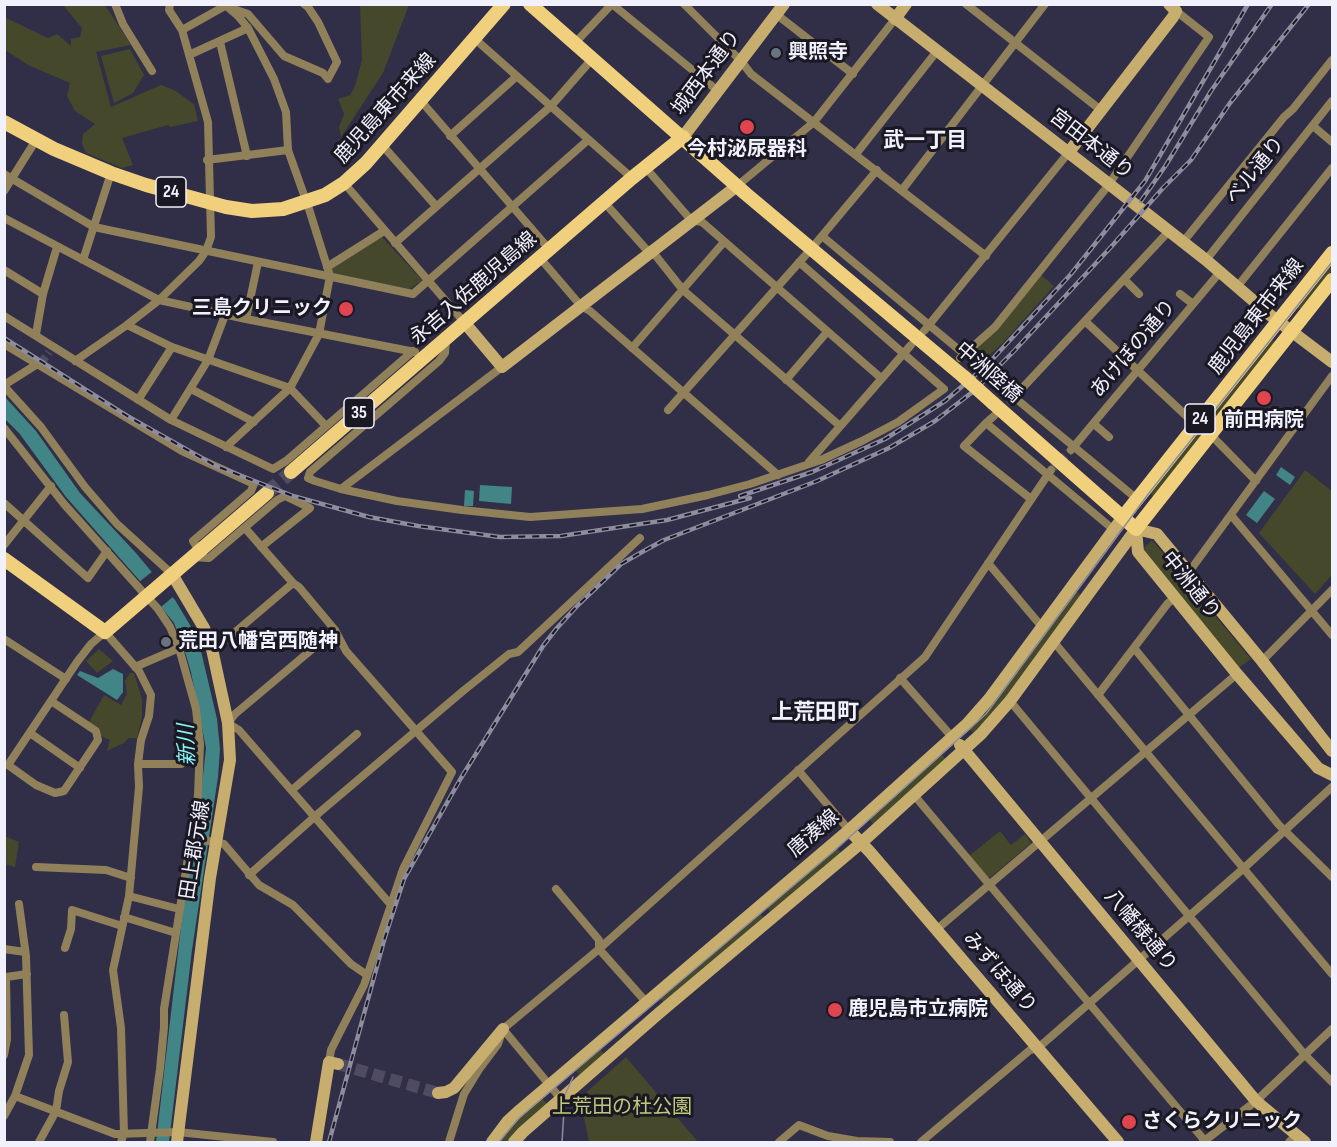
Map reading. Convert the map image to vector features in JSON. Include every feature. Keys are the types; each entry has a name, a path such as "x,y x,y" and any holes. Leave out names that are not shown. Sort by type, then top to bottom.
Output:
{"main road":[{"name":"鹿児島東市来線","path":"4,122 36,140 111,173 210,204 252,211 283,209 325,195 344,183 383,146 504,4"},
{"path":"530,4 811,249"},
{"name":"永吉入佐鹿児島線","path":"291,472 420,353 446,338 683,137"},
{"name":"中洲陸橋","path":"811,249 964,377 994,410 1136,529"},
{"name":"鹿児島東市来線","path":"1123,518 1332,253"},
{"name":"鹿児島東市来線","path":"1136,529 1332,280"},
{"path":"4,559 105,632 267,494"}],"street":[{"path":"115,4 123,24 152,71"},
{"path":"75,361 159,300 200,261 210,237 208,122 182,30 169,10 170,4"},
{"path":"224,5 248,14 284,56 323,74 328,79 338,62 318,22 304,4"},
{"path":"574,44 612,4 718,91"},
{"name":"宮田本通り","path":"877,4 1069,152 1332,362"},
{"path":"341,489 651,253 814,122 906,4"},
{"path":"902,190 1045,4"},
{"path":"182,30 224,5"},
{"path":"224,5 248,28 274,79 286,112 288,150 330,276 319,334 290,388 226,447"},
{"path":"688,6 751,74 986,256"},
{"path":"970,6 1102,111"},
{"path":"926,328 1102,111 1173,17 1173,8"},
{"path":"822,236 926,328 962,356 995,327 1109,184 1209,37 1173,8"},
{"path":"780,9 853,74"},
{"name":"城西本通り","path":"683,137 780,9"},
{"path":"189,55 248,28"},
{"path":"475,39 632,178"},
{"path":"220,42 247,156"},
{"path":"856,154 937,51"},
{"path":"395,243 550,106 592,59"},
{"path":"1183,242 1332,60"},
{"path":"450,136 517,76"},
{"path":"421,101 511,206 581,306 590,311 778,475"},
{"name":"ベル通り","path":"1206,260 1332,101"},
{"path":"1313,126 1332,142"},
{"path":"4,191 8,177 36,140"},
{"path":"8,177 94,227 413,294 588,140"},
{"path":"383,146 436,206"},
{"path":"207,160 288,150"},
{"path":"645,167 691,220 702,222 881,378"},
{"path":"1238,286 1332,168"},
{"path":"668,410 811,249 877,170"},
{"path":"83,260 111,173"},
{"path":"344,183 502,367"},
{"path":"604,202 683,290 840,426"},
{"path":"4,218 159,300 420,353"},
{"path":"327,267 384,231"},
{"path":"1137,499 1012,399 1169,231"},
{"path":"632,348 724,242"},
{"path":"36,334 43,294 57,247"},
{"path":"246,319 258,262"},
{"path":"446,338 445,353 439,361 310,472 308,478 341,489 418,504 530,517 642,509 708,495 821,460 898,422 944,389 799,262"},
{"path":"4,270 43,294"},
{"name":"あけぼの通り","path":"1072,449 1220,272"},
{"path":"1125,280 1139,294"},
{"path":"1180,294 1193,304"},
{"path":"171,420 208,360 225,315"},
{"path":"4,316 36,334 51,349 75,361 171,420 273,469 420,353"},
{"path":"1086,322 1196,425"},
{"path":"127,325 172,347 290,388 326,426"},
{"path":"786,380 828,332"},
{"path":"4,344 182,451 254,484 251,491 193,541 196,554 209,558 277,500 285,496 310,508 261,547"},
{"path":"808,463 911,345"},
{"path":"138,400 172,347"},
{"path":"38,363 4,386 41,427 85,487 117,524 172,574"},
{"path":"940,384 947,375"},
{"path":"1189,572 1332,376"},
{"path":"191,389 254,422"},
{"path":"994,410 986,423 964,446 1031,499"},
{"path":"986,423 1050,472 1114,530"},
{"path":"1094,424 1109,437"},
{"path":"4,428 64,504 158,609 170,627 179,648 196,709 200,744 198,795 164,1010 150,1143"},
{"path":"1211,435 1256,481"},
{"path":"438,1093 454,1088 503,1029 599,949 925,657 1050,472"},
{"path":"4,544 51,486"},
{"path":"4,503 88,578 107,551"},
{"path":"1231,516 1332,635"},
{"name":"唐湊線","path":"492,1143 507,1122 727,932 849,831 952,737 989,699 1123,518"},
{"path":"245,528 299,587 335,630 346,651 452,772 403,868 367,975 331,1050 333,1063 316,1143"},
{"name":"唐湊線","path":"514,1143 523,1132 561,1099 861,843 981,734 1010,701 1136,529"},
{"name":"中洲通り","path":"1332,751 1262,661 1157,534 1136,529 1138,552 1237,674 1318,768 1332,776"},
{"path":"249,875 509,654 518,652 640,538"},
{"path":"988,563 1042,627"},
{"name":"田上郡元線","path":"172,574 204,628 212,649 228,723 230,760 216,841 177,1135"},
{"path":"212,649 220,645 293,583"},
{"path":"1262,661 1332,590"},
{"path":"1098,695 1168,603 1175,598"},
{"path":"335,630 235,714 228,723 239,730 391,905"},
{"path":"51,701 96,731 98,740 64,791 55,793 26,778 8,765 30,733 51,701 66,679 88,648 105,632 135,666 145,680 151,695 149,716 141,740 138,764 139,787 129,896 113,970 121,1028 124,1133 121,1143"},
{"path":"4,639 66,679"},
{"path":"1053,641 1332,974"},
{"path":"135,666 179,648"},
{"path":"1134,648 1285,831 1332,877"},
{"path":"936,930 1237,674"},
{"path":"900,678 952,737"},
{"path":"1010,701 1305,1055 1332,1082"},
{"path":"30,733 80,768"},
{"path":"292,790 357,734"},
{"name":"八幡様通り","path":"952,737 1256,1101 1297,1140"},
{"path":"138,764 181,764"},
{"path":"798,770 849,831"},
{"path":"921,1143 1030,1050 1038,1048 1331,791"},
{"path":"914,795 1204,1142 1256,1101 1332,1029"},
{"name":"みずほ通り","path":"849,831 1118,1143"},
{"path":"190,837 224,844 259,885 293,905 343,956 367,975"},
{"path":"36,867 106,870 131,878"},
{"path":"556,889 599,940 599,949 647,1003"},
{"path":"129,896 179,909"},
{"path":"4,1116 15,1096 29,1055 26,952 19,904"},
{"path":"65,948 71,929 72,910 176,933"},
{"path":"4,949 26,952"},
{"path":"4,1055 7,1039 6,977 27,974"},
{"path":"39,1143 56,1111 59,1091 68,1062 64,1015"},
{"path":"503,1029 561,1099"},
{"path":"449,1143 464,1094 498,1044 503,1029"},
{"path":"15,1096 115,1134 152,1132 273,1143"},
{"path":"779,1143 799,1125 828,1136 890,1143"}],"green space":[{"path":"63,5 105,5 131,45 96,52 111,107 161,85 174,90 194,104 198,121 170,127 168,125 122,138 133,165 122,168 86,153 82,144 83,134 95,124 75,111 67,96 70,83 28,65 5,50 4,17 48,38 57,34 71,46 71,39 80,37 82,28"},
{"path":"360,5 409,5 383,73 341,137 339,127 344,114 338,99 350,95 355,86 362,60"},
{"path":"130,49 144,75 133,93 114,103 101,56"},
{"path":"382,237 422,280 410,289 334,274 331,268"},
{"path":"1332,260 1332,273 1302,311 1295,306"},
{"path":"1040,274 1054,286 1002,344 981,362 971,351"},
{"path":"1271,339 1278,344 1154,497 1148,491"},
{"path":"1305,470 1332,491 1332,575 1315,594 1259,533"},
{"path":"1152,540 1251,659 1237,669 1140,552"},
{"path":"1075,590 1082,596 998,709 976,734 969,729"},
{"path":"99,649 113,661 97,673 86,661"},
{"path":"130,673 134,673 142,699 142,717 137,738 129,738 107,751 110,740 101,736 100,729 89,722 104,695 121,705 127,694 125,681"},
{"path":"941,754 947,760 874,825 868,818"},
{"path":"1000,831 1011,845 1025,834 1031,843 991,877 987,877 969,856"},
{"path":"5,836 19,842 15,867 5,864"},
{"path":"836,847 842,854 772,914 766,907"},
{"path":"759,912 765,919 665,1004 659,997"},
{"path":"599,1048 605,1055 581,1076 575,1070"},
{"name":"上荒田の杜公園","path":"626,1057 698,1142 589,1142 580,1098"},
{"path":"542,1098 547,1104 507,1142 498,1142 518,1118"}],"shaded area":[{"path":"4,396 36,431 80,493 136,553 175,600 200,647 217,719 220,749 218,777 192,950 169,1142 156,1142 186,884 206,748 191,672 174,623 66,497 19,433 5,419"},
{"path":"1281,467 1295,477 1290,485 1276,475"},
{"path":"480,485 512,487 511,504 479,501"},
{"path":"465,490 474,491 473,506 464,506"},
{"path":"1264,491 1275,499 1257,523 1246,515"},
{"path":"113,669 123,674 123,692 117,700 77,675 80,671 98,678"}],"pier":[{"path":"153,571 174,596 161,607 139,582"}],"tunnel":[{"path":"41,363 49,352"},
{"path":"1051,470 1071,450"},
{"path":"267,493 291,472"},
{"path":"338,1064 438,1093"}],"tram line":[{"path":"499,1142 519,1118 833,852 986,714 1149,493 1332,262"},
{"path":"562,1142 565,1095 573,1077"}],"railway":[{"path":"740,496 812,472 885,439 945,401 987,365 1071,274 1145,181 1248,4"},
{"path":"1141,201 1211,91 1272,4"},
{"path":"329,1142 385,937 404,879 461,778 543,646 557,628 621,564 642,552 664,540 817,481 889,448 935,421 975,390 1191,160 1230,103 1309,4"},
{"path":"4,338 127,416 216,466 293,496 369,517 500,537 561,536 667,520 750,498"}],"place":[{"name":"興照寺","path":"776,53"},
{"name":"今村泌尿器科","path":"747,127"},
{"name":"三島クリニック","path":"346,309"},
{"name":"前田病院","path":"1264,398"},
{"name":"荒田八幡宮西随神","path":"166,642"},
{"name":"鹿児島市立病院","path":"835,1010"},
{"name":"さくらクリニック","path":"1129,1122"}],"district":[{"name":"武一丁目","path":"925,142"},
{"name":"上荒田町","path":"815,713"}],"water label":[{"name":"新川","path":"188,745"}]}
